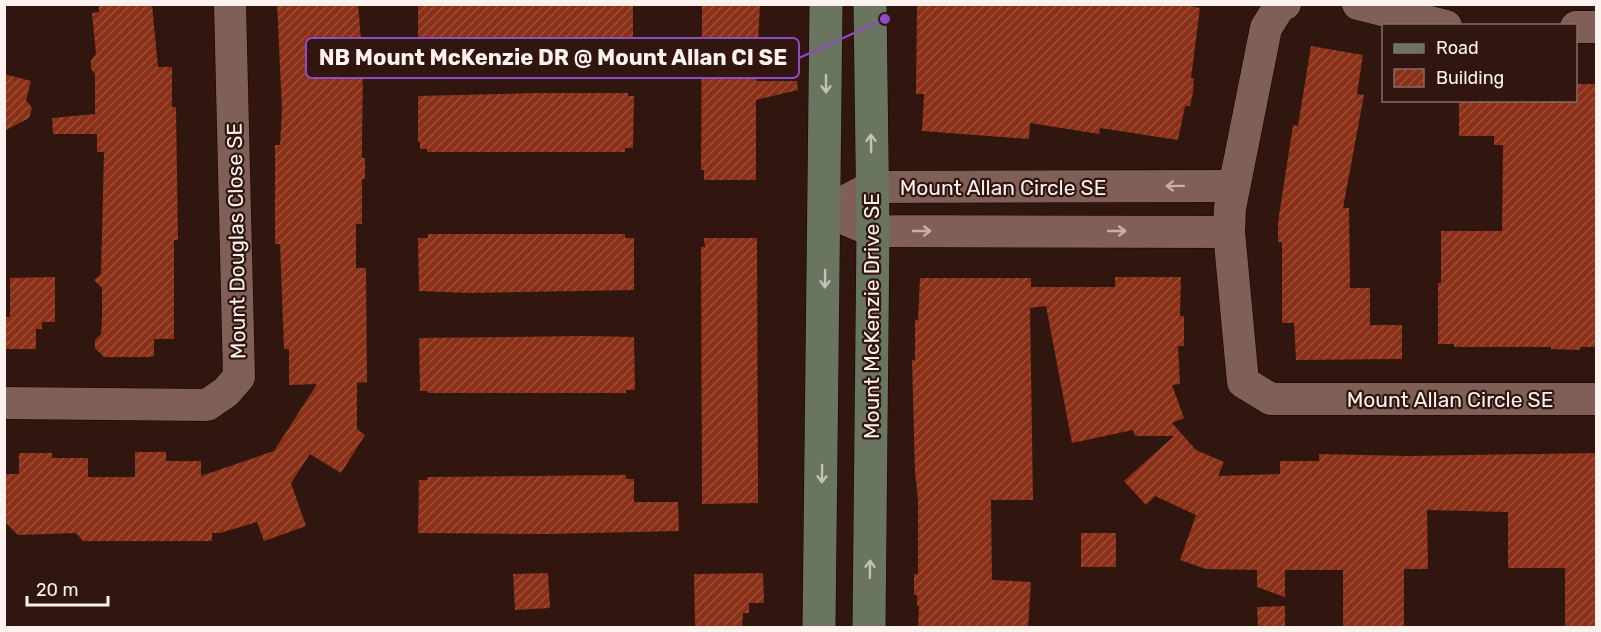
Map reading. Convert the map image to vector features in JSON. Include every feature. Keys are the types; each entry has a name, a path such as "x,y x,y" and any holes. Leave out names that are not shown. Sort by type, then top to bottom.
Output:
{"street":[{"name":"Mount Douglas Close SE","path":"4,403 207,405 226,392 239,377 230,4"},
{"path":"819,627 826,211 826,4"},
{"name":"Mount McKenzie Drive SE","path":"869,627 873,231 870,4"},
{"name":"Mount Allan Circle SE","path":"1286,4 1279,7 1266,28 1233,186 1229,232 1243,382 1271,399 1596,399"},
{"path":"1358,4 1438,24"},
{"path":"1577,27 1596,27"},
{"name":"Mount Allan Circle SE","path":"826,211 872,187 1233,186"},
{"name":"Mount Allan Circle SE","path":"826,211 873,231 1229,232"}],"building":[{"path":"99,4 152,4 158,67 172,67 172,107 176,107 178,240 174,240 174,339 154,339 154,356 149,357 104,357 95,348 95,340 101,334 102,318 102,288 94,280 101,274 104,152 97,152 97,134 53,134 52,118 95,114 95,74 91,69 91,60 96,54 92,13 99,12"},
{"path":"277,4 358,4 363,65 362,158 365,158 365,179 362,179 362,224 356,224 356,268 366,268 367,382 357,383 357,429 365,435 341,473 310,454 291,483 306,526 264,541 257,522 220,533 212,533 212,541 83,541 76,533 18,535 4,521 4,474 19,474 19,453 52,453 52,458 88,458 88,477 135,477 135,452 166,452 166,461 201,461 201,476 274,451 317,384 289,385 289,349 284,349 280,244 275,244 275,145 280,145 282,110"},
{"path":"418,4 633,4 633,48 584,51 422,51 418,49"},
{"path":"702,4 760,4 756,81 797,81 798,90 756,100 756,180 704,180 704,170 701,170"},
{"path":"917,4 1181,4 1200,8 1191,78 1194,78 1193,92 1190,106 1185,106 1178,140 1100,128 1099,134 1030,123 1029,139 922,131 924,94 916,94"},
{"path":"1311,46 1363,55 1357,94 1364,95 1343,208 1349,208 1350,288 1370,288 1370,325 1402,325 1402,359 1296,360 1294,323 1282,323 1282,242 1278,242 1278,222 1293,125 1298,126"},
{"path":"4,74 31,81 26,100 32,108 29,118 4,131"},
{"path":"1577,84 1596,84 1596,347 1580,347 1580,350 1551,349 1551,347 1454,347 1454,344 1438,344 1441,231 1502,231 1503,145 1494,145 1494,136 1459,136 1459,102 1577,102"},
{"path":"628,93 628,96 634,96 633,148 625,148 625,152 427,152 427,149 420,149 418,96"},
{"path":"428,234 625,234 625,238 634,238 634,290 468,293 419,291 418,238 428,238"},
{"path":"704,238 757,238 758,503 702,504 701,247 705,247"},
{"path":"55,277 55,322 42,322 42,329 36,329 36,349 5,349 5,317 10,317 10,278"},
{"path":"1115,277 1181,277 1180,316 1184,316 1184,346 1178,346 1180,384 1172,385 1184,418 1172,423 1196,450 1224,462 1218,476 1280,474 1280,461 1319,461 1319,454 1409,456 1596,453 1596,627 1565,627 1565,568 1508,568 1508,512 1427,510 1428,569 1404,569 1404,627 1343,627 1343,570 1285,570 1285,597 1257,587 1257,570 1206,569 1180,560 1196,515 1155,496 1146,505 1124,481 1174,436 1135,436 1133,430 1072,443 1046,306 1030,308 1033,500 991,500 992,580 1031,582 1028,627 918,627 919,606 917,606 917,595 914,595 914,574 918,574 918,500 912,360 915,360 915,320 918,320 920,278 1031,278 1031,287 1115,287"},
{"path":"634,337 635,390 626,390 626,393 428,393 428,391 420,391 419,338"},
{"path":"626,475 626,479 634,479 634,502 678,502 679,531 546,534 418,533 419,480 427,480 427,477"},
{"path":"1081,533 1116,533 1116,567 1081,567"},
{"path":"548,573 550,608 515,610 513,574"},
{"path":"763,573 764,603 749,603 749,613 743,613 742,627 695,627 694,574"},
{"path":"1285,606 1285,627 1258,627 1257,607"}],"place":[{"name":"NB Mount McKenzie DR @ Mount Allan CI SE","path":"885,19"}]}
